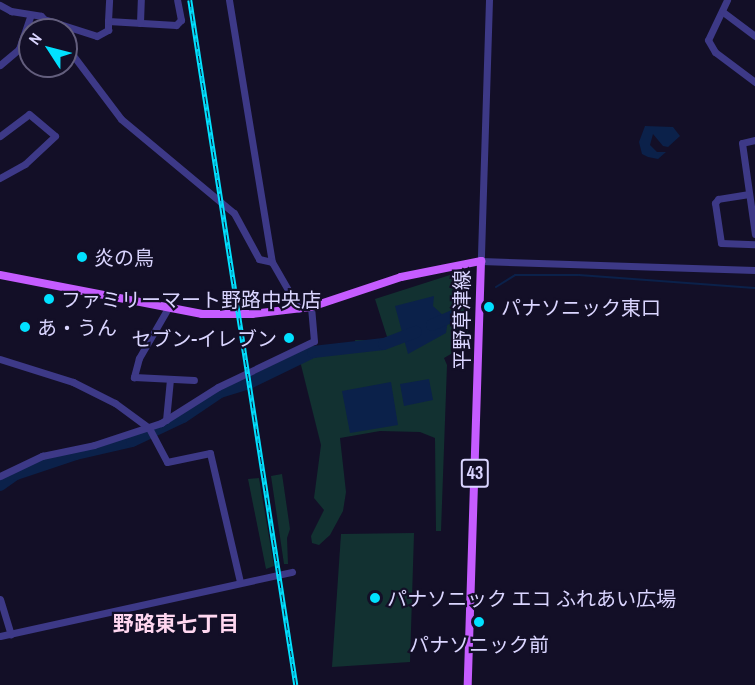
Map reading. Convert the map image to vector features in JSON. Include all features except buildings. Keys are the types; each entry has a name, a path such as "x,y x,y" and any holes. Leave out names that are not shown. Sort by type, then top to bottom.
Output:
{"main road":[{"name":"平野草津線","path":"0,275 168,308 221,315 311,307 401,277 482,261 468,685"}],"street":[{"path":"78,30 97,36 108,30 109,0"},
{"path":"140,23 141,0"},
{"path":"108,21 176,25 181,20 177,0"},
{"path":"229,0 272,262 299,309"},
{"path":"489,0 482,261 755,270"},
{"path":"727,0 708,40 716,52 755,82"},
{"path":"0,5 41,18"},
{"path":"723,12 755,36"},
{"path":"0,65 18,51"},
{"path":"78,62 121,119 234,213 259,259 272,262"},
{"path":"0,136 29,114 55,136 25,164 0,178"},
{"path":"755,140 742,143 755,234"},
{"path":"749,194 715,203 721,243 755,244"},
{"path":"0,476 42,456 150,432 218,387 314,341 311,307"},
{"path":"168,308 139,358 134,377 194,380"},
{"path":"0,359 73,382 115,403 150,432 167,462 210,453 240,582"},
{"path":"166,420 170,379"},
{"path":"0,636 292,572"},
{"path":"0,599 11,634"}],"green space":[{"path":"450,275 465,278 469,288 458,288 457,297 468,297 468,344 444,358 447,365 441,531 436,531 435,438 420,432 380,431 340,438 346,492 343,511 330,535 319,545 312,543 311,536 324,510 314,498 321,445 300,361 356,348 355,340 388,340 375,299"},
{"path":"282,474 290,529 287,538 288,564 284,564 271,476"},
{"path":"259,478 274,566 266,569 248,479"},
{"name":"パナソニック エコ ふれあい広場","path":"414,533 410,662 332,667 341,534"}],"water":[{"path":"645,126 673,127 680,136 668,147 663,146 653,134 650,145 657,152 666,152 658,159 648,157 642,154 639,142"},
{"path":"434,296 433,306 448,320 446,333 408,354 395,306"},
{"path":"429,379 433,400 404,406 400,384"},
{"path":"391,382 398,425 350,433 342,391"}],"waterway":[{"path":"496,287 515,275 579,275 755,288"},
{"path":"432,325 456,315"},
{"path":"0,485 16,474 76,454 132,441 183,417 220,392 247,384 313,352 384,344 416,332"}],"railway":[{"path":"190,0 296,685"}],"place":[{"name":"炎の鳥","path":"82,257"},
{"name":"ファミリーマート野路中央店","path":"49,299"},
{"name":"パナソニック東口","path":"489,307"},
{"name":"あ・うん","path":"25,327"},
{"name":"セブン-イレブン","path":"289,338"},
{"name":"パナソニック エコ ふれあい広場","path":"375,598"},
{"name":"パナソニック前","path":"479,622"}],"district":[{"name":"野路東七丁目","path":"176,624"}]}
